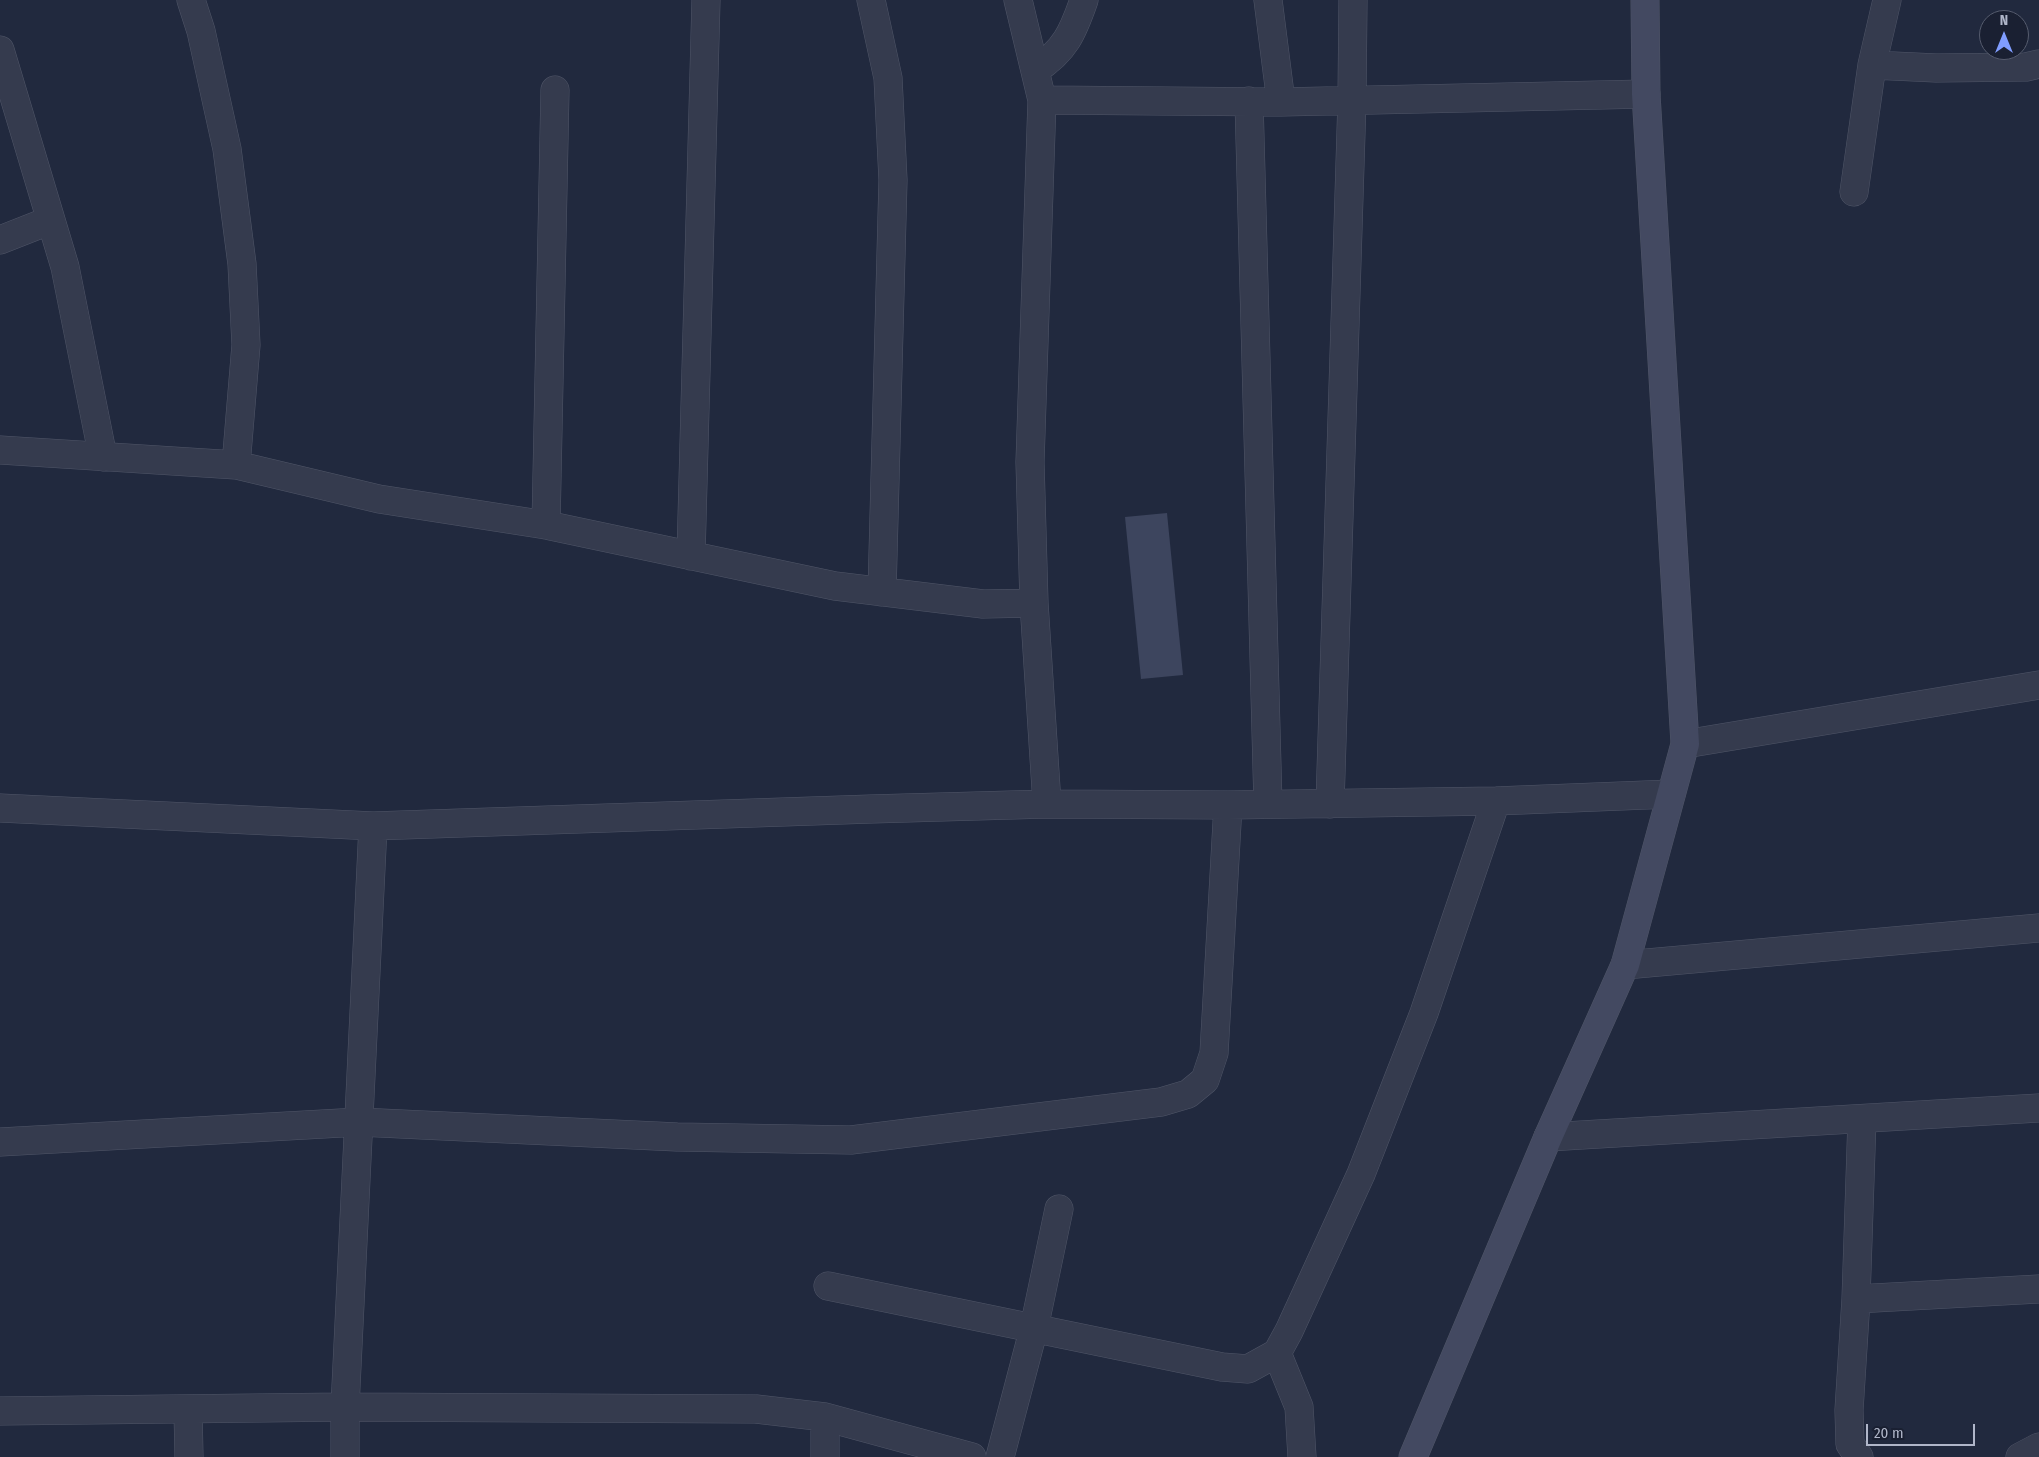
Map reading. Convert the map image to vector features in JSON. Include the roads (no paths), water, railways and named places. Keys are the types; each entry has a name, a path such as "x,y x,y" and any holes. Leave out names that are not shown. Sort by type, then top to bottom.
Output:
{"main road":[{"path":"1413,1457 1548,1137 1625,965 1685,744 1646,94 1645,0"}],"street":[{"path":"191,0 201,31 227,149 242,264 246,345 236,465"},
{"path":"691,556 706,0"},
{"path":"871,0 888,78 894,180 882,592"},
{"path":"1018,0 1042,100 1030,462 1034,603 1047,804"},
{"path":"1035,70 1052,60 1061,49 1075,26 1084,0"},
{"path":"1268,0 1281,102"},
{"path":"1330,804 1352,100 1353,0"},
{"path":"1854,192 1872,65 1887,0"},
{"path":"0,50 69,285 103,457"},
{"path":"1872,65 1936,68 2026,67 2039,64"},
{"path":"546,525 555,90"},
{"path":"1042,100 1281,102 1646,94"},
{"path":"1249,101 1268,804"},
{"path":"0,240 51,220"},
{"path":"0,450 236,465 379,499 546,525 835,586 983,604 1034,603"},
{"path":"1685,744 2039,685"},
{"path":"0,808 373,826 1047,804 1330,804 1496,801 1672,794"},
{"path":"828,1286 1222,1368 1248,1369 1278,1353 1361,1174 1424,1013 1496,801"},
{"path":"0,1142 359,1122 676,1137 851,1140 1161,1102 1188,1094 1205,1080 1214,1053 1228,805"},
{"path":"345,1457 345,1407 373,826"},
{"path":"1625,965 2039,928"},
{"path":"1548,1137 2039,1108"},
{"path":"1859,1457 1850,1444 1849,1410 1856,1299 1862,1119"},
{"path":"1000,1457 1034,1328 1059,1209"},
{"path":"1856,1299 2039,1289"},
{"path":"1278,1353 1299,1407 1302,1457"},
{"path":"0,1412 345,1407 756,1409 826,1417 972,1457"},
{"path":"188,1408 189,1457"},
{"path":"825,1457 826,1417"},
{"path":"2020,1457 2039,1447"}]}
